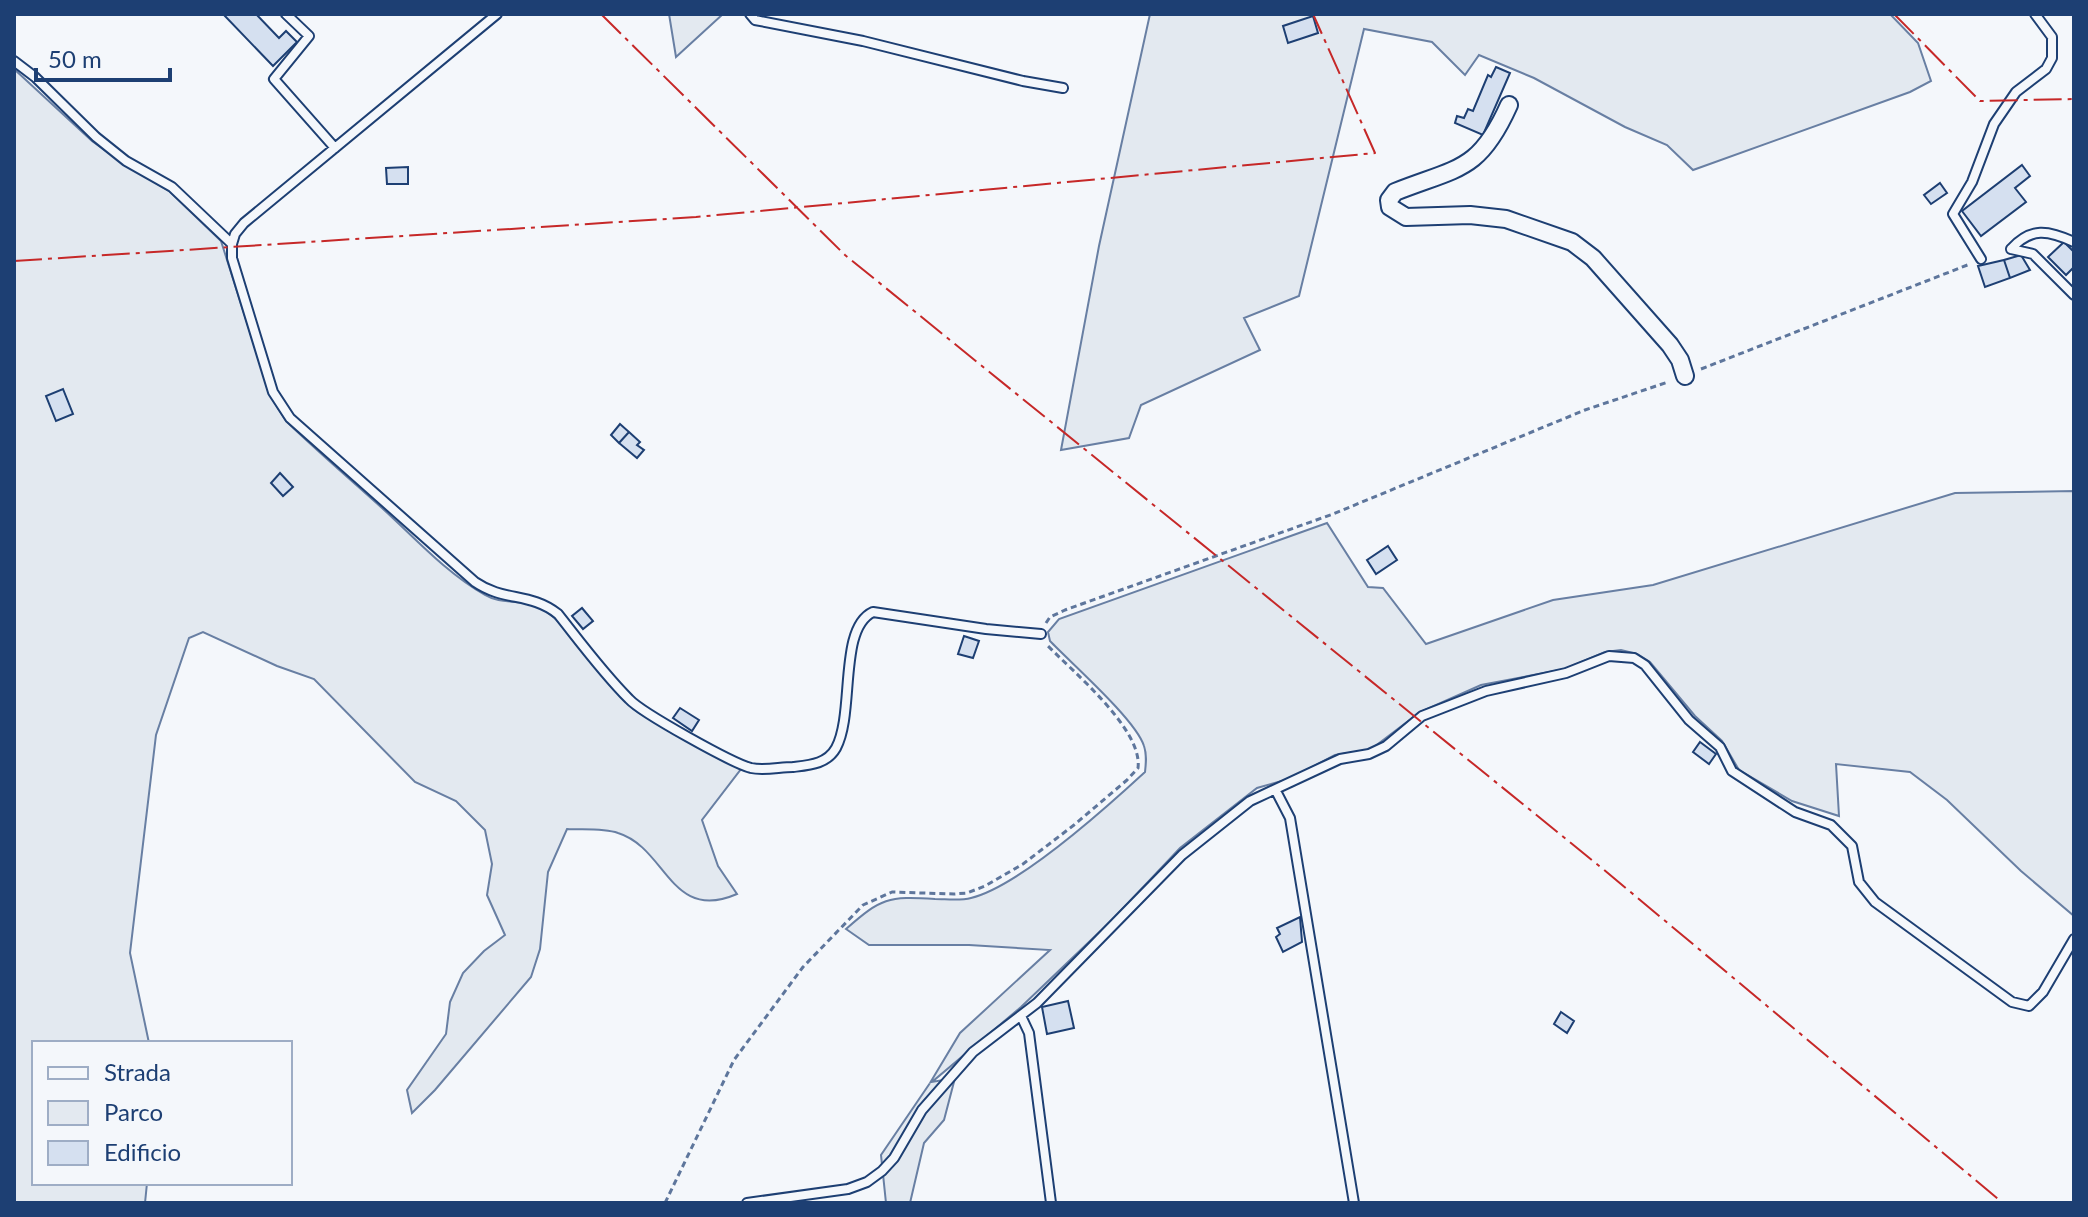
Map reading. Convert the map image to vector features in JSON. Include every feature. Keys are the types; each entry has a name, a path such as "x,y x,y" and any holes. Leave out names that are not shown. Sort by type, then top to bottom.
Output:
{"street":[{"path":"1509,105 1495,135 1470,163 1395,192 1389,200 1390,207 1406,217 1470,215 1506,219 1583,248 1670,345 1680,360 1685,376"}],"lane":[{"path":"286,14 309,36 274,79 335,148"},
{"path":"497,14 244,223 235,234 232,258 273,392 290,418 475,582 499,595 536,600 558,614 631,701 734,761 755,769 811,765 826,760 835,749 845,715 853,635 864,616 873,612 1041,634"},
{"path":"750,14 755,20 863,41 1063,88"},
{"path":"1981,259 1953,214 1972,182 1994,124 2016,92 2046,69 2052,58 2052,37 2035,14"},
{"path":"14,61 35,77 96,137 126,161 172,187 232,244"},
{"path":"2074,242 2042,231 2021,238 2011,249 2033,254 2074,295"},
{"path":"747,1203 848,1189 867,1182 882,1171 894,1158 936,1091 973,1052 1037,1003 1182,855 1250,801 1340,759 1369,754 1386,746 1422,716 1486,691 1566,673 1609,656 1634,658 1645,665 1689,720 1720,747 1732,771 1795,812 1831,825 1852,846 1859,882 1875,902 2012,1002 2029,1006 2043,992 2074,939"},
{"path":"1276,791 1290,818 1354,1203"},
{"path":"1021,1016 1029,1033 1051,1203"}],"path":[{"path":"665,1203 734,1060 803,967 863,905 892,892 954,894 985,886 1023,864 1074,825 1138,768 1137,748 1126,727 1045,643 1041,634 1050,617 1333,514 1585,410 1685,376 1981,259"}],"green space":[{"path":"669,14 723,14 676,57"},
{"path":"1150,14 1890,14 1918,43 1931,81 1910,92 1693,170 1667,145 1625,127 1534,78 1479,55 1465,75 1432,42 1364,29 1299,296 1244,318 1260,350 1141,405 1129,438 1061,450 1099,246"},
{"path":"14,69 92,141 169,191 221,241 270,395 286,421 470,586 492,598 529,604 544,610 570,633 614,689 639,713 741,769 702,820 718,866 737,894 715,900 697,899 671,880 634,841 612,831 567,829 548,872 540,949 531,977 412,1113 407,1090 446,1034 450,1002 463,973 505,935 487,895 492,864 485,830 456,801 415,782 314,679 277,666 203,632 189,638 156,735 130,953 149,1041 32,1041 32,1185 147,1185 145,1203 14,1203"},
{"path":"2074,491 2074,916 2021,871 1947,800 1910,772 1836,764 1839,816 1792,801 1739,770 1722,741 1695,716 1650,662 1637,654 1621,650 1605,652 1565,669 1481,685 1420,712 1370,750 1335,755 1289,779 1257,788 1180,848 1113,919 1021,1007 932,1082 955,1078 944,1120 924,1143 910,1203 886,1203 881,1155 960,1033 1050,950 969,945 869,945 846,929 886,901 906,898 962,899 991,891 1062,844 1145,772 1146,753 1139,735 1117,707 1050,641 1048,632 1059,619 1327,523 1368,587 1383,588 1426,644 1553,600 1653,585 1955,493"}],"building":[{"path":"223,14 256,14 279,38 286,31 297,42 273,66"},
{"path":"1313,16 1318,33 1288,43 1283,26"},
{"path":"1496,67 1510,73 1483,135 1455,123 1457,116 1464,118 1468,109 1473,111 1488,75 1491,77"},
{"path":"2022,165 2030,176 2015,188 2026,202 1981,236 1962,211"},
{"path":"408,167 408,184 387,184 386,168"},
{"path":"1940,183 1947,193 1931,204 1924,195"},
{"path":"2064,242 2074,252 2074,267 2066,275 2048,257"},
{"path":"2021,255 2030,270 2010,278 2004,260"},
{"path":"2004,260 2010,278 1985,287 1978,266"},
{"path":"63,389 73,414 56,421 46,396"},
{"path":"620,424 629,432 619,443 611,435"},
{"path":"629,432 644,450 637,458 619,443"},
{"path":"280,473 293,487 283,496 271,483"},
{"path":"1388,546 1397,560 1376,574 1367,560"},
{"path":"582,608 593,621 583,629 572,616"},
{"path":"964,636 979,641 973,658 958,654"},
{"path":"680,708 699,720 692,731 673,718"},
{"path":"1700,742 1716,754 1709,764 1693,752"},
{"path":"1300,917 1302,942 1283,952 1276,937 1280,934 1277,928"},
{"path":"1068,1001 1074,1028 1047,1034 1042,1007"},
{"path":"1561,1012 1574,1021 1567,1033 1554,1024"}],"power":[{"path":"601,14 845,255 1603,869 2003,1203"},
{"path":"14,261 696,217 1375,153 1313,14"},
{"path":"1894,14 1980,101 2074,99"}]}
